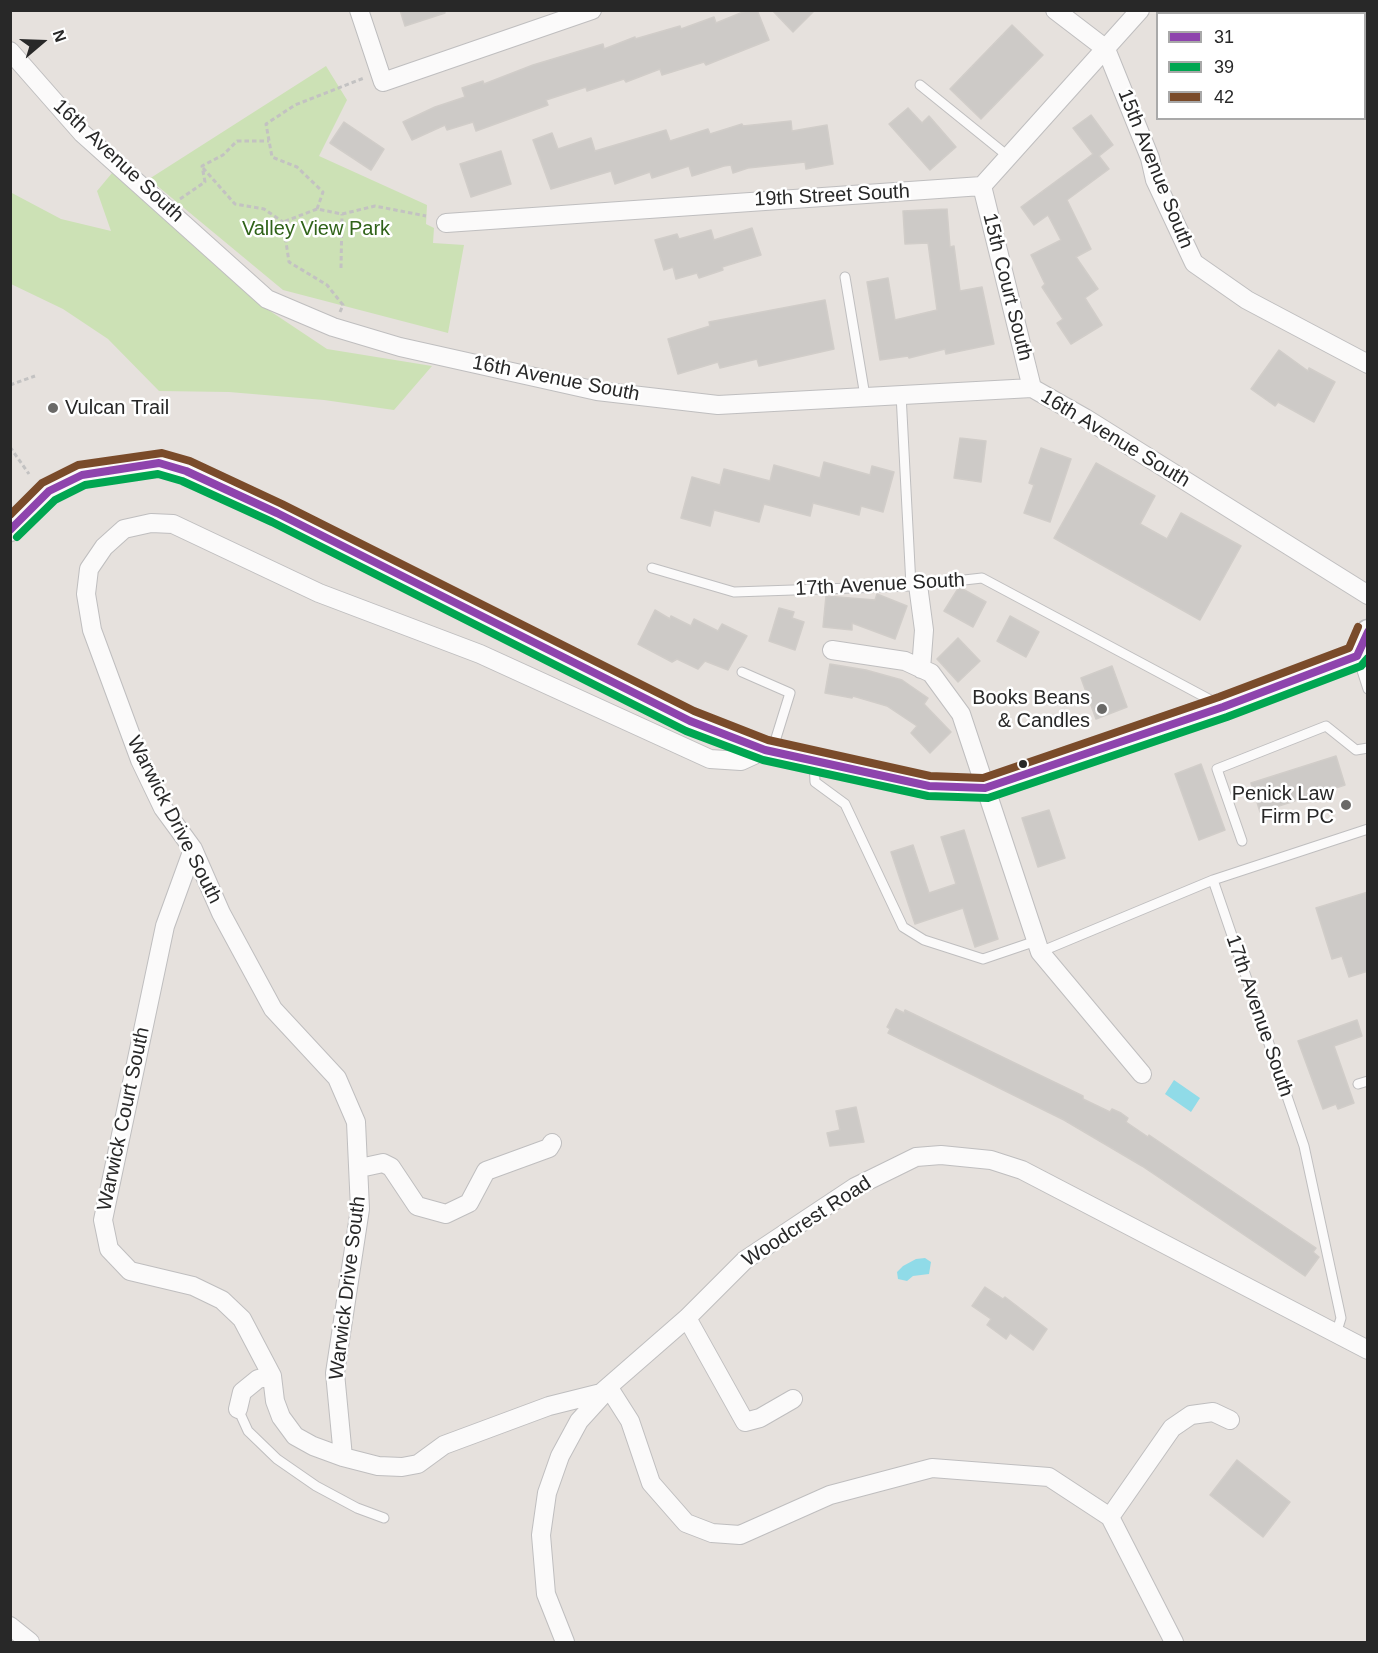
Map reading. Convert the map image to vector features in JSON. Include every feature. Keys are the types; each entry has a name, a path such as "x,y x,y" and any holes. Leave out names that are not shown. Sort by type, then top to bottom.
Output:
{"street":[{"path":"359,10 375,79 568,14 592,10"},
{"path":"1055,10 1106,49"},
{"path":"982,186 1140,10"},
{"name":"15th Avenue South","path":"1106,49 1150,158 1155,180 1194,263 1247,300 1368,364"},
{"name":"16th Avenue South","path":"10,51 82,133 267,299 333,327 400,347 597,391 718,405 1032,388 1368,595"},
{"path":"1366,83 1368,78"},
{"name":"19th Street South","path":"446,223 982,186"},
{"name":"15th Court South","path":"982,186 1032,388"},
{"path":"10,530 49,491 82,475 159,463 186,471 278,513 690,721 768,750 929,786 985,788 1223,707 1362,655 1368,631"},
{"name":"Warwick Drive South","path":"343,1457 335,1373 360,1209 360,1168 356,1122 338,1078 273,1009 221,913 193,849 163,808 140,760 92,630 86,594 89,569 104,547 124,529 151,523 173,524 320,593 480,654 710,759 741,761 768,750"},
{"path":"915,586 924,630 921,669"},
{"path":"832,650 905,661 931,673 961,714 1038,946 1142,1074"},
{"name":"Warwick Court South","path":"193,849 165,926 103,1220 109,1249 130,1271 193,1286 222,1300 242,1319 272,1376"},
{"path":"360,1168 383,1163 391,1167 417,1206 446,1214 469,1203 486,1171 549,1149 552,1143"},
{"name":"Woodcrest Road","path":"272,1376 275,1401 281,1417 295,1436 343,1457 378,1466 402,1467 418,1464 444,1445 549,1407 601,1393 687,1318 745,1260 855,1187 916,1157 941,1155 991,1160 1022,1170 1368,1350"},
{"path":"687,1318 745,1422 760,1418 793,1399"},
{"path":"238,1409 242,1392 258,1379 272,1376"},
{"path":"565,1642 546,1594 541,1535 547,1493 560,1456 579,1421 609,1388 630,1421 651,1483 686,1522 712,1533 740,1535 830,1495 932,1468 1049,1477 1110,1517 1174,1642"},
{"path":"1110,1517 1172,1428 1191,1414 1214,1412 1230,1420"},
{"path":"10,1626 30,1642"}],"lane":[{"path":"920,85 1009,157"},
{"path":"845,277 865,396"},
{"path":"901,394 915,586"},
{"name":"17th Avenue South","path":"652,568 734,592 915,586 982,578 1223,707"},
{"path":"1362,655 1368,688"},
{"path":"742,672 790,693 768,750"},
{"path":"1242,842 1217,769 1326,726 1356,750 1368,748"},
{"path":"814,760 815,782 845,804 903,927 924,940 983,959 1038,946 1213,880 1368,829"},
{"name":"17th Avenue South","path":"1213,880 1304,1146 1341,1318 1336,1334"},
{"path":"1358,1084 1368,1081"},
{"path":"238,1409 248,1431 277,1460 316,1486 357,1508 384,1518"}],"path":[{"path":"317,209 323,192 297,167 272,157 266,124 295,105 375,79"},
{"path":"202,166 223,155 237,141 268,141"},
{"path":"202,166 235,204 264,209 283,222 289,262 327,285 343,305 333,327"},
{"path":"176,202 205,182 202,166"},
{"path":"283,222 317,209 342,214 375,206 426,216"},
{"path":"341,268 342,214"},
{"path":"10,385 11,387 35,376"},
{"path":"10,447 30,474"}],"green space":[{"name":"Valley View Park","path":"326,66 347,100 319,156 427,205 426,224 434,228 433,243 464,245 448,333 283,290 149,179"},
{"path":"112,173 255,301 327,349 432,366 394,410 324,400 229,392 159,391 108,339 63,309 11,284 10,192 61,219 111,231 97,191"}],"water":[{"path":"1174,1080 1200,1098 1191,1112 1165,1094"},
{"path":"925,1258 931,1262 929,1274 913,1276 907,1281 898,1279 897,1272 903,1266 916,1259"}],"building":[{"path":"400,10 444,10 445,13 405,26"},
{"path":"748,10 757,10 769,40 706,65 704,62 662,75 660,69 626,82 624,79 587,91 586,87 546,100 548,105 476,131 473,122 447,130 445,125 412,140 403,122 435,107 465,97 462,88 483,81 484,84 533,65 603,44 604,49 635,37 635,39 680,26 681,29 714,17 716,23"},
{"path":"772,10 815,10 793,32"},
{"path":"1012,25 1043,55 981,119 950,89"},
{"path":"908,108 922,123 929,116 956,147 930,170 889,124"},
{"path":"1091,115 1113,145 1099,156 1109,169 1067,200 1091,249 1076,257 1098,289 1085,298 1102,325 1071,344 1057,323 1063,319 1042,287 1045,284 1031,255 1061,240 1048,215 1034,225 1021,207 1093,154 1073,128"},
{"path":"791,121 792,131 827,125 833,164 806,169 805,162 748,168 733,173 731,165 692,176 689,166 652,178 650,172 615,184 611,171 551,189 533,140 552,133 558,149 591,138 595,151 666,130 670,141 708,129 710,134 742,124 743,126"},
{"path":"344,122 384,149 371,170 330,143"},
{"path":"501,151 511,184 471,197 460,164"},
{"path":"947,209 950,247 954,246 960,291 982,287 994,344 946,354 945,349 909,358 908,356 880,360 867,282 888,278 895,320 937,310 928,243 905,244 903,211"},
{"path":"752,228 761,255 722,267 723,270 699,278 697,273 676,279 673,267 664,270 655,240 677,234 679,239 711,230 714,240"},
{"path":"825,300 834,349 759,366 757,359 720,368 718,362 678,374 668,339 710,326 709,322"},
{"path":"1279,350 1308,371 1309,368 1335,382 1314,422 1278,402 1275,406 1251,389"},
{"path":"960,438 986,441 981,482 954,478"},
{"path":"1041,448 1071,459 1050,522 1024,513 1034,485 1029,483"},
{"path":"824,462 870,475 872,466 894,472 883,512 861,506 859,515 813,503 810,516 764,504 759,522 714,510 710,526 681,518 692,477 720,485 724,469 770,481 774,465 820,478"},
{"path":"1096,463 1155,496 1140,524 1167,539 1181,513 1241,546 1200,620 1054,538"},
{"path":"959,587 986,602 973,627 944,611"},
{"path":"877,594 907,606 895,639 852,623 852,630 823,627 826,596 875,600"},
{"path":"779,608 794,612 792,618 804,622 795,650 769,641"},
{"path":"655,610 670,619 671,616 691,626 694,619 718,631 722,624 747,636 728,670 705,661 698,669 677,659 672,662 638,644"},
{"path":"1010,616 1039,632 1026,657 997,641"},
{"path":"958,638 980,661 958,682 937,659"},
{"path":"830,664 866,670 902,680 928,698 924,704 951,732 930,753 911,733 917,726 887,706 853,696 852,698 825,693"},
{"path":"1112,666 1127,707 1096,719 1081,678"},
{"path":"1336,756 1345,785 1260,812 1251,783"},
{"path":"1201,764 1225,830 1199,840 1175,774"},
{"path":"1049,810 1065,858 1038,867 1022,818"},
{"path":"964,830 998,939 975,947 963,908 915,924 891,852 913,845 929,893 956,884 941,837"},
{"path":"1368,892 1368,971 1349,977 1342,956 1332,959 1316,908"},
{"path":"896,1009 904,1013 905,1010 1083,1096 1083,1099 1110,1112 1112,1109 1121,1113 1128,1118 1126,1122 1148,1137 1149,1135 1316,1248 1313,1252 1319,1257 1305,1276 1142,1166 1064,1120 888,1033 890,1029 887,1027"},
{"path":"1357,1020 1362,1036 1334,1046 1354,1103 1338,1109 1336,1104 1323,1109 1298,1041"},
{"path":"856,1107 864,1142 830,1146 827,1133 840,1130 836,1111"},
{"path":"985,1287 1003,1299 1005,1297 1047,1329 1033,1350 1010,1333 1006,1339 987,1325 991,1319 972,1306"},
{"path":"1237,1460 1290,1502 1263,1537 1210,1495"}],"transit line":[{"name":"42","path":"10,515 42,483 78,465 162,453 190,461 282,504 694,711 768,740 930,776 983,778 1219,697 1349,648 1358,627"},
{"name":"31","path":"10,530 49,491 82,475 159,463 186,471 277,513 690,721 765,750 929,786 985,788 1223,707 1357,656 1368,632"},
{"name":"39","path":"17,537 55,500 85,485 158,474 182,481 272,522 686,731 763,760 928,796 988,798 1227,717 1361,666 1368,658"}],"place":[{"name":"Vulcan Trail","path":"53,408"},
{"name":"Books Beans & Candles","path":"1102,709"},
{"name":"Penick Law Firm PC","path":"1346,805"}]}
